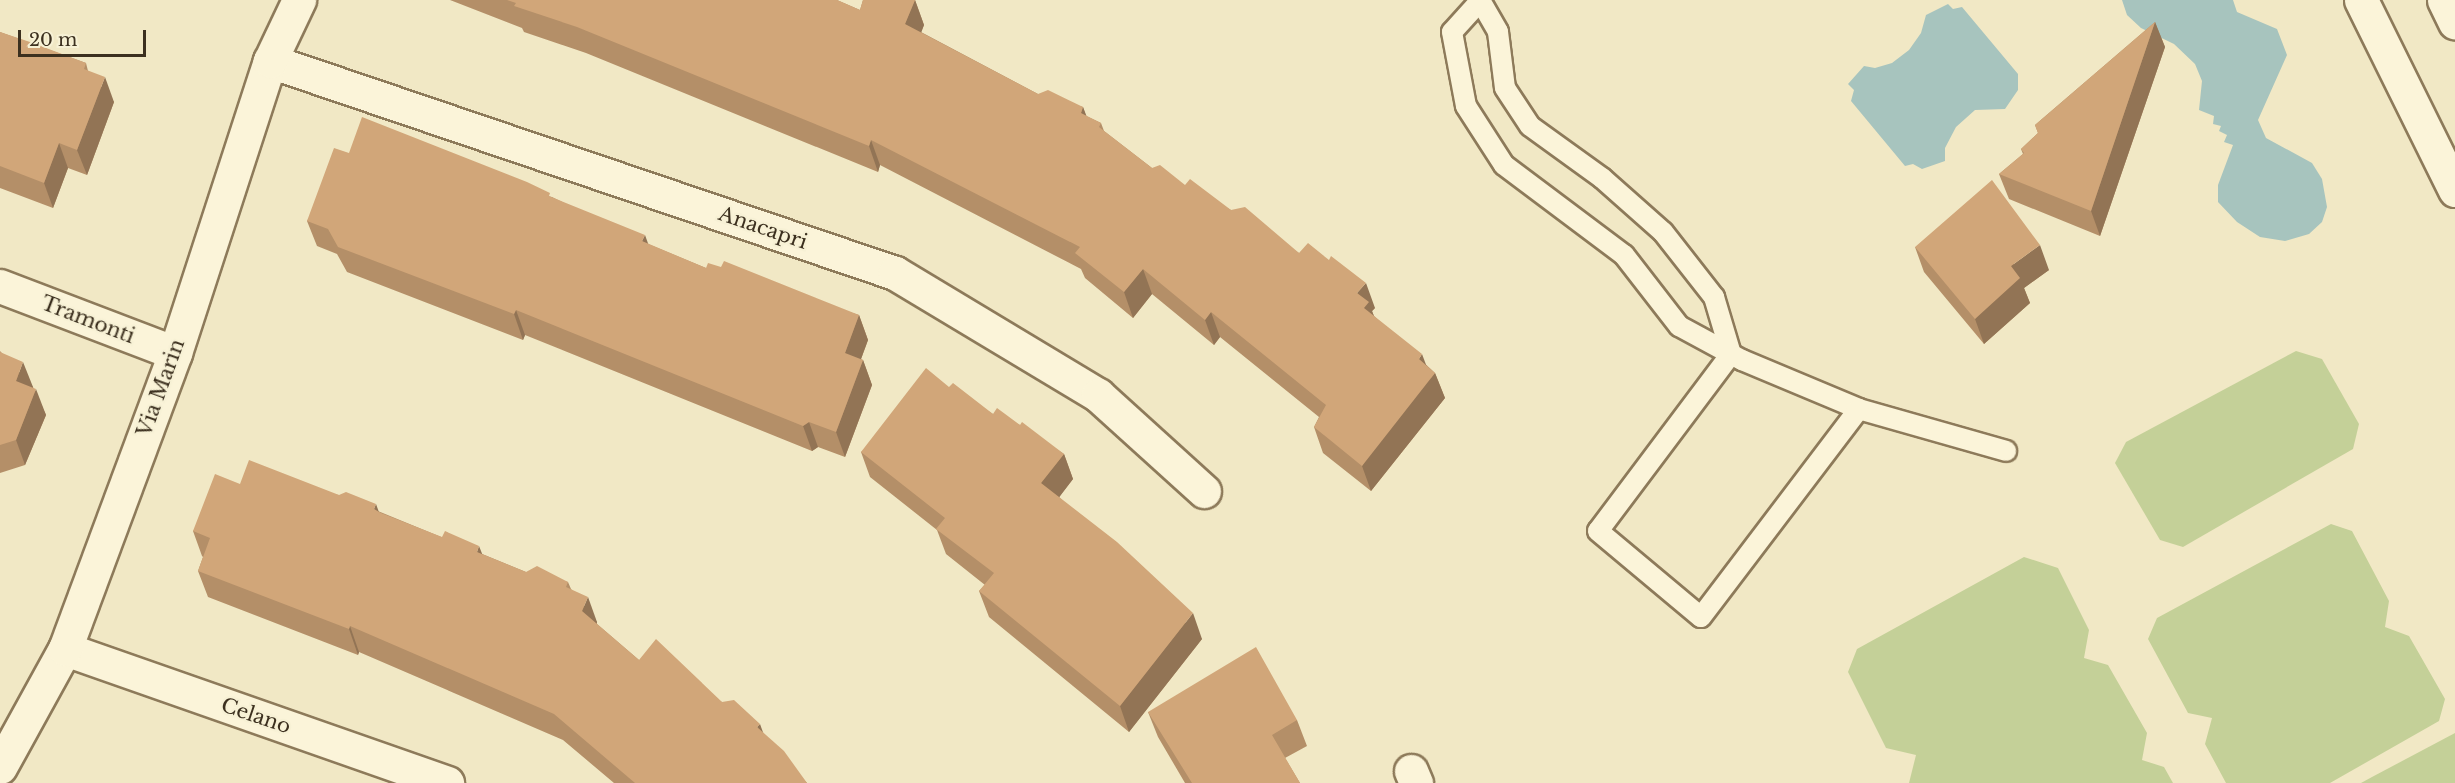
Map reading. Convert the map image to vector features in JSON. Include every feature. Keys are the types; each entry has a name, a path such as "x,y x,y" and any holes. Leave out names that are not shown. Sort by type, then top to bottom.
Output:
{"street":[{"name":"Via Marin","path":"0,767 65,649 175,353 270,61 299,0"},
{"path":"2361,0 2455,190"},
{"path":"2444,0 2455,23"},
{"name":"Anacapri","path":"270,61 895,273 1098,395 1204,491"},
{"name":"Tramonti","path":"0,286 175,353"},
{"name":"Celano","path":"65,649 447,783"}],"lane":[{"path":"1731,354 1714,297 1663,232 1602,178 1530,126 1505,88 1498,32 1481,1 1452,32 1466,106 1504,165 1624,255 1679,326 1731,354 1859,408 2006,451"},
{"path":"1731,354 1598,531 1701,616 1859,408"}],"green space":[{"path":"2296,351 2322,359 2359,424 2353,449 2183,547 2160,540 2115,463 2126,442"},
{"path":"2331,524 2352,531 2389,601 2385,627 2409,636 2445,699 2439,721 2330,783 2226,783 2205,744 2212,718 2188,713 2148,639 2157,618"},
{"path":"2024,557 2058,568 2089,630 2084,658 2108,665 2147,733 2142,760 2164,767 2173,783 1909,783 1916,755 1886,748 1848,672 1857,649"},
{"path":"2455,733 2455,783 2361,783 2372,777"}],"water":[{"path":"2122,0 2233,0 2237,12 2277,29 2287,55 2258,120 2266,138 2312,163 2322,179 2327,207 2322,222 2309,234 2285,241 2260,237 2237,222 2218,202 2218,185 2233,145 2224,142 2227,135 2219,131 2221,126 2213,124 2214,116 2199,110 2202,81 2195,64 2174,44 2141,28 2127,15"},
{"path":"1948,4 1953,9 1962,7 2018,74 2018,90 2005,109 1975,110 1956,127 1945,148 1945,161 1922,169 1913,164 1905,166 1851,101 1854,90 1848,84 1864,66 1875,68 1892,63 1909,50 1921,33 1926,15"}],"building":[{"path":"507,0 837,0 860,10 863,0 915,0 905,24 1038,94 1048,90 1083,107 1081,113 1101,123 1099,127 1152,168 1160,165 1185,185 1190,179 1231,210 1245,207 1299,253 1308,243 1329,260 1331,256 1366,283 1357,293 1369,302 1364,308 1422,354 1419,359 1435,373 1362,466 1314,427 1326,405 1211,312 1205,320 1143,269 1124,292 1075,253 1080,247 871,140 869,146 577,27 514,6 516,3"},
{"path":"2155,22 2091,211 1999,174 2024,153 2021,149 2038,133 2035,125"},
{"path":"0,32 86,63 84,69 105,77 77,150 59,143 44,183 0,166"},
{"path":"362,117 527,182 550,193 549,196 645,235 642,241 706,268 708,263 721,267 724,261 859,315 845,353 863,360 836,432 809,422 803,426 516,310 514,314 338,247 328,229 307,221 334,148 349,153"},
{"path":"1992,180 2040,245 2011,266 2020,278 1975,319 1915,247"},
{"path":"0,352 23,362 16,381 36,389 16,440 0,445"},
{"path":"926,368 949,387 953,383 993,414 997,408 1020,425 1022,422 1064,454 1041,483 1117,542 1193,613 1120,706 979,591 994,573 936,529 945,518 861,452"},
{"path":"249,460 339,495 346,492 376,504 374,509 381,513 442,537 445,531 479,546 477,552 526,572 537,566 568,582 566,587 588,597 582,611 639,660 656,639 722,702 734,700 760,724 757,727 784,751 807,783 635,783 554,714 350,626 349,629 198,571 210,538 193,531 215,474 240,484"},
{"path":"1256,647 1297,720 1272,735 1300,783 1192,783 1148,712"}]}
